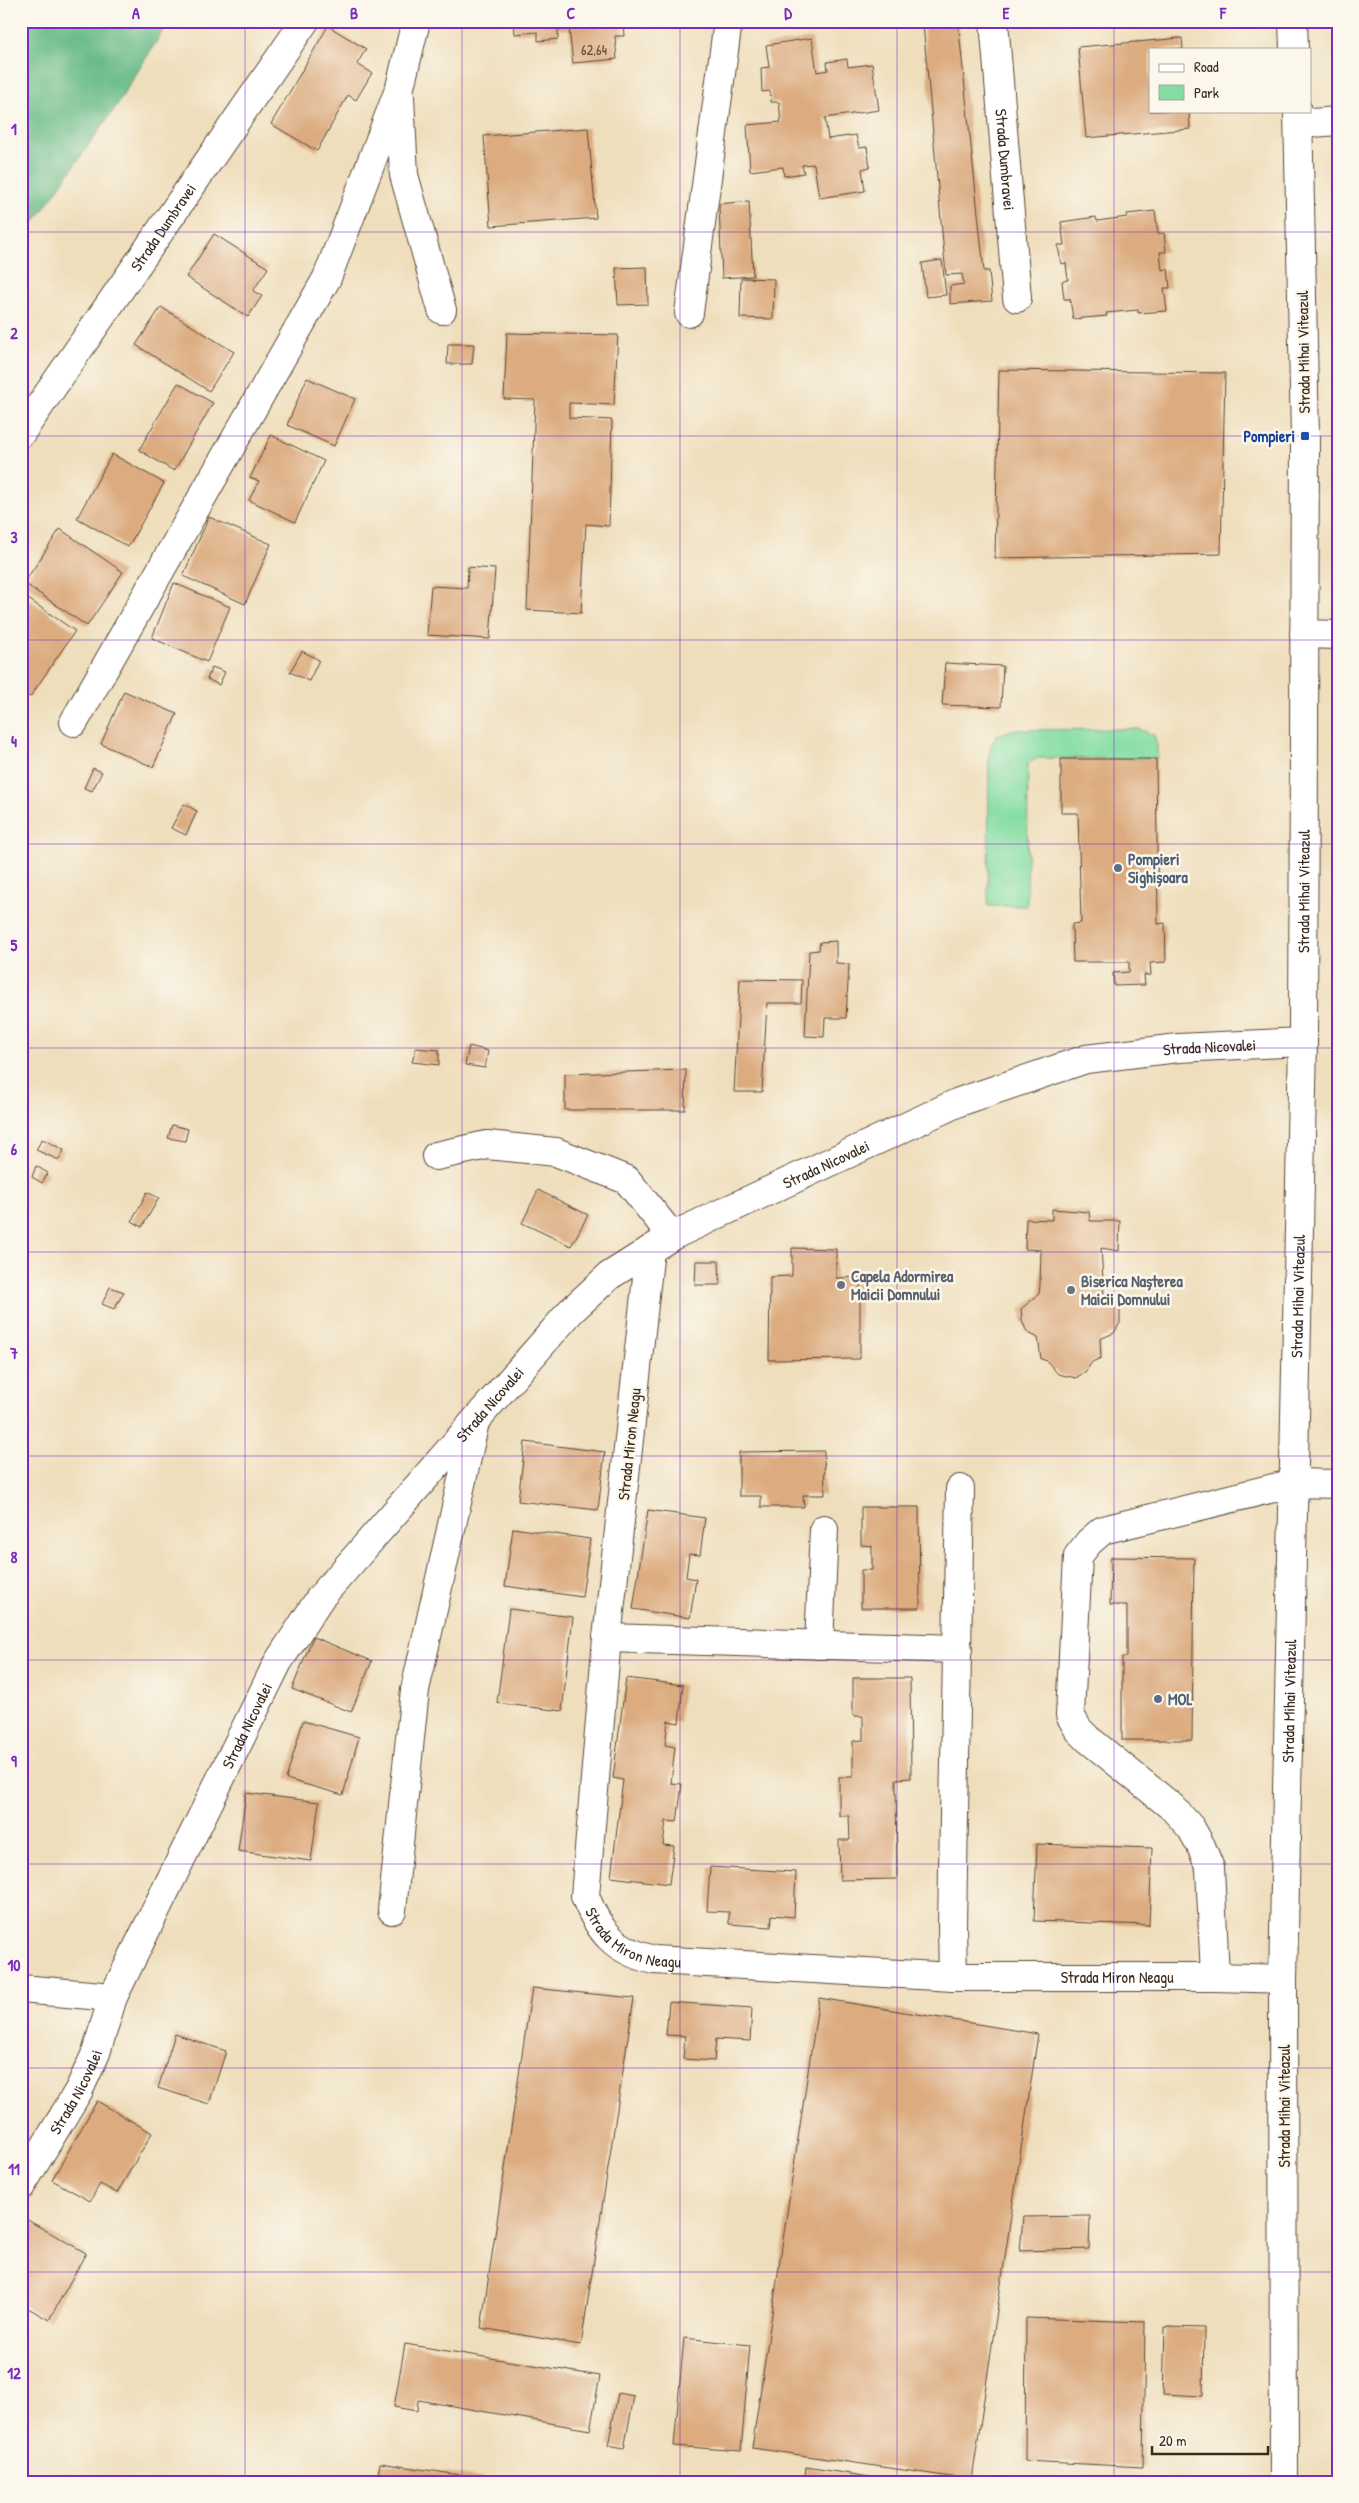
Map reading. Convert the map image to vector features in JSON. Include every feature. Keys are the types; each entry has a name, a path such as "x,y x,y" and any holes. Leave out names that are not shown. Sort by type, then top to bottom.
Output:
{"main road":[{"name":"Strada Dumbravei","path":"21,433 305,21"},
{"path":"74,722 327,278 400,87 416,21"},
{"path":"689,313 728,21"},
{"name":"Strada Dumbravei","path":"994,21 1017,298"},
{"path":"1293,21 1294,48"},
{"path":"400,87 404,176 442,310"},
{"path":"1299,117 1338,120"},
{"name":"Strada Mihai Viteazul","path":"1284,2482 1283,1980 1303,1042 1305,436 1299,117"},
{"path":"1304,634 1338,635"},
{"name":"Strada Nicovalei","path":"21,2186 79,2090 96,2054 113,1996 278,1662 320,1598 571,1310 609,1276 661,1243 959,1102 1086,1059 1178,1048 1303,1042"},
{"path":"436,1156 487,1145 556,1152 627,1180 661,1243"},
{"name":"Strada Miron Neagu","path":"661,1243 607,1638 585,1896 595,1920 611,1940 635,1956 654,1960 953,1977 1215,1977 1283,1980"},
{"path":"392,1910 415,1690 476,1419"},
{"path":"1215,1977 1210,1868 1201,1846 1191,1828 1172,1807 1088,1739 1078,1729 1070,1715 1078,1556 1089,1542 1103,1530 1294,1483 1338,1484"},
{"path":"953,1977 952,1925 960,1489"},
{"path":"819,1645 824,1529"},
{"path":"607,1638 958,1649"},
{"path":"21,1989 113,1996"}],"green space":[{"path":"21,21 169,21 117,105 21,241"},
{"path":"1139,729 1154,735 1157,745 1157,759 1039,758 1028,762 1027,906 988,906 989,756 991,745 997,735 1012,730"}],"building":[{"path":"514,21 623,21 624,36 615,36 617,59 573,63 569,29 558,30 558,39 538,41 538,32 515,34"},
{"path":"958,21 984,271 989,271 992,301 950,304 950,286 964,284 962,274 946,275 923,24"},
{"path":"328,26 366,49 357,64 372,73 356,100 348,95 317,151 271,124"},
{"path":"812,38 817,72 828,70 827,62 847,59 848,67 872,64 879,110 825,118 828,139 856,135 859,148 867,147 870,167 862,169 865,191 819,198 814,164 802,165 804,173 784,176 783,167 750,171 747,125 781,122 779,102 771,102 770,91 762,92 761,68 769,67 766,45"},
{"path":"1182,38 1183,48 1149,48 1149,112 1189,112 1190,129 1086,138 1078,47"},
{"path":"588,128 596,218 491,226 484,136"},
{"path":"749,201 753,276 722,278 719,204"},
{"path":"1155,211 1158,234 1164,233 1166,252 1160,252 1162,270 1168,269 1170,288 1164,288 1167,311 1138,313 1138,310 1106,313 1107,316 1073,319 1070,299 1064,299 1062,281 1068,280 1066,263 1061,264 1058,245 1064,245 1061,222 1096,217 1097,221 1127,217 1127,214"},
{"path":"214,234 268,268 253,291 262,296 248,317 186,277"},
{"path":"942,260 946,295 926,297 922,263"},
{"path":"647,267 648,304 618,305 616,268"},
{"path":"741,278 774,279 773,319 740,318"},
{"path":"161,307 234,352 209,391 136,345"},
{"path":"507,333 618,335 614,405 569,403 569,418 612,420 609,526 586,524 581,613 527,610 535,400 504,399"},
{"path":"448,344 474,344 472,364 447,364"},
{"path":"999,370 1225,373 1221,554 995,558"},
{"path":"307,378 355,399 334,446 287,425"},
{"path":"178,383 213,403 174,471 139,450"},
{"path":"271,435 324,461 295,522 249,500 259,481 250,478"},
{"path":"112,454 164,483 128,547 77,518"},
{"path":"209,517 271,544 245,604 183,576"},
{"path":"60,529 123,572 87,626 24,583"},
{"path":"468,567 495,569 490,639 427,635 431,586 467,588"},
{"path":"174,583 230,607 207,662 152,638"},
{"path":"21,594 75,631 30,697 21,691"},
{"path":"302,651 319,660 309,681 290,672"},
{"path":"945,663 1003,666 1001,707 942,705"},
{"path":"212,667 225,672 219,685 207,679"},
{"path":"124,691 177,714 153,767 101,744"},
{"name":"Pompieri Sighișoara","path":"1061,759 1156,759 1158,924 1165,923 1166,962 1150,963 1151,975 1144,975 1145,985 1114,986 1113,973 1129,972 1129,962 1073,962 1072,924 1081,923 1078,813 1061,813"},
{"path":"93,768 102,772 92,791 84,788"},
{"path":"184,804 197,811 186,835 171,828"},
{"path":"836,941 836,963 849,964 846,1018 825,1018 824,1037 805,1036 809,951 819,950 820,942"},
{"path":"740,979 802,980 801,1003 767,1003 762,1092 734,1092"},
{"path":"469,1046 488,1051 485,1068 465,1065"},
{"path":"416,1048 439,1050 439,1065 412,1062"},
{"path":"686,1070 685,1110 565,1110 565,1074"},
{"path":"172,1125 188,1129 185,1141 168,1138"},
{"path":"42,1139 64,1150 59,1160 36,1150"},
{"path":"36,1166 48,1173 42,1183 32,1177"},
{"path":"538,1190 588,1215 571,1246 522,1223"},
{"path":"147,1192 159,1198 142,1227 132,1221"},
{"name":"Biserica Nașterea Maicii Domnului","path":"1052,1209 1089,1212 1090,1221 1120,1221 1119,1251 1101,1248 1104,1295 1118,1304 1120,1323 1114,1333 1100,1339 1101,1358 1092,1362 1086,1371 1076,1378 1058,1374 1047,1361 1041,1359 1038,1338 1027,1332 1022,1321 1021,1309 1039,1294 1040,1285 1041,1250 1025,1249 1026,1219 1052,1220"},
{"path":"792,1248 836,1249 836,1278 860,1277 860,1359 769,1360 770,1277 792,1276"},
{"path":"696,1261 719,1261 720,1285 695,1285"},
{"path":"110,1287 124,1292 114,1309 102,1304"},
{"path":"525,1442 605,1452 598,1510 518,1501"},
{"path":"824,1451 825,1495 803,1495 804,1507 761,1507 761,1496 739,1496 739,1452"},
{"path":"861,1507 919,1507 920,1608 861,1608 861,1570 872,1570 872,1546 861,1545"},
{"path":"648,1510 705,1518 700,1555 689,1554 686,1577 696,1579 690,1618 633,1609"},
{"path":"513,1528 590,1539 582,1597 505,1586"},
{"path":"1111,1557 1194,1558 1192,1740 1122,1740 1122,1657 1127,1657 1127,1605 1110,1605"},
{"path":"509,1609 573,1617 562,1711 497,1703"},
{"path":"313,1637 372,1661 351,1712 292,1689"},
{"path":"626,1678 683,1685 679,1723 668,1721 665,1745 675,1747 671,1783 682,1784 677,1822 666,1821 663,1845 674,1846 669,1884 611,1877 623,1780 613,1778"},
{"path":"853,1678 910,1678 911,1778 896,1779 897,1879 840,1880 839,1840 850,1840 849,1816 839,1816 839,1777 853,1777 853,1741 863,1740 863,1716 853,1716"},
{"path":"303,1721 359,1737 343,1795 286,1779"},
{"path":"246,1793 319,1802 311,1861 238,1851"},
{"path":"1037,1844 1152,1848 1149,1925 1034,1921"},
{"path":"710,1867 796,1872 794,1917 772,1915 771,1927 729,1924 729,1912 707,1911"},
{"path":"532,1988 634,1998 581,2345 481,2328"},
{"path":"819,1998 1038,2034 972,2480 752,2448"},
{"path":"669,2002 752,2008 750,2041 716,2039 714,2061 683,2059 685,2036 666,2035"},
{"path":"175,2034 226,2051 209,2104 158,2088"},
{"path":"97,2101 152,2133 117,2193 100,2184 90,2201 52,2180"},
{"path":"1090,2216 1089,2249 1020,2251 1023,2217"},
{"path":"22,2217 86,2253 49,2320 21,2304"},
{"path":"1026,2318 1145,2322 1143,2467 1025,2461"},
{"path":"1165,2327 1204,2328 1203,2396 1163,2394"},
{"path":"684,2338 750,2345 741,2451 674,2446"},
{"path":"405,2344 600,2376 590,2430 418,2400 417,2411 394,2407"},
{"path":"618,2393 634,2396 624,2449 608,2446"},
{"path":"380,2463 500,2481 500,2482 377,2482"},
{"path":"806,2467 895,2481 895,2482 804,2482"}],"place":[{"name":"Pompieri","path":"1305,436"},
{"name":"Pompieri Sighișoara","path":"1118,868"},
{"name":"Capela Adormirea Maicii Domnului","path":"841,1285"},
{"name":"Biserica Nașterea Maicii Domnului","path":"1071,1290"},
{"name":"MOL","path":"1158,1699"}]}
